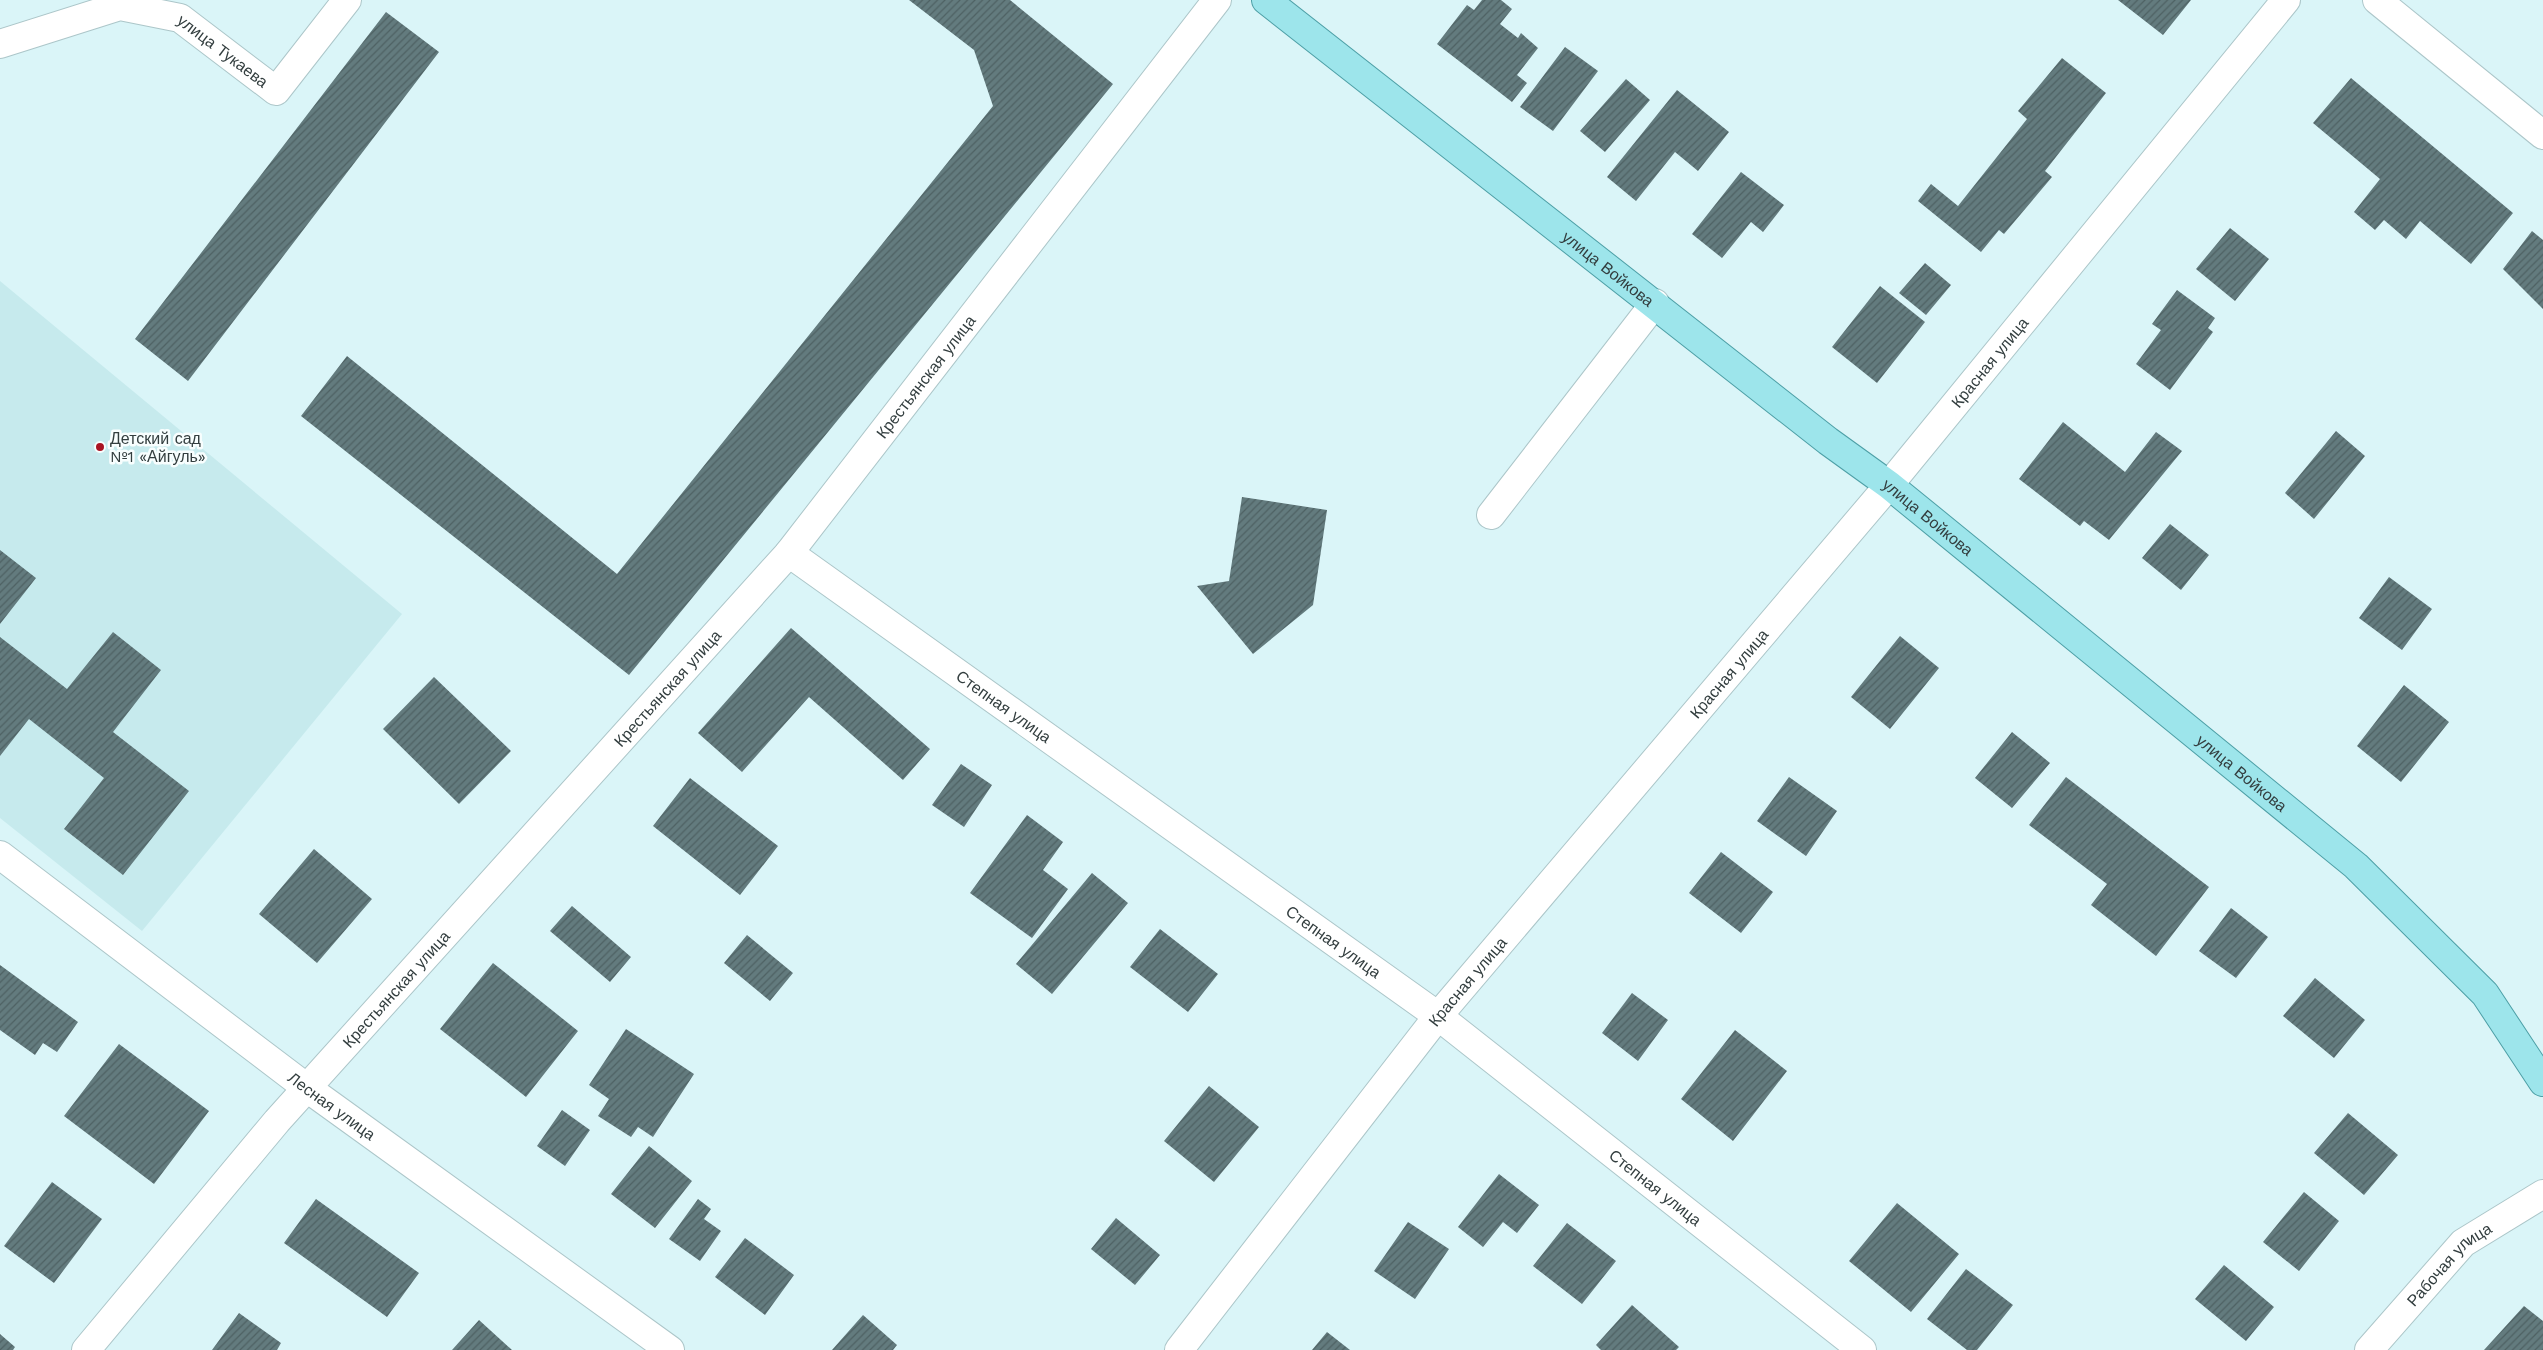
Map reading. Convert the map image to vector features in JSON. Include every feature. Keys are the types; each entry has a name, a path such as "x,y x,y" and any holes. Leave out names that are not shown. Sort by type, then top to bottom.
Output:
{"main road":[{"name":"улица Войкова","path":"1266,0 1655,303 1828,441 1889,485 2356,866 2485,994 2543,1082"}],"street":[{"name":"улица Тукаева","path":"0,44 120,6 180,18 276,91 347,0"},
{"name":"Крестьянская улица","path":"86,1350 307,1088 789,553 1217,0"},
{"name":"Красная улица","path":"1179,1350 1438,1016 1889,485 2286,0"},
{"path":"2377,0 2543,135"},
{"path":"1491,515 1655,303"},
{"name":"Степная улица","path":"789,553 1438,1016 1862,1350"},
{"name":"Лесная улица","path":"0,855 307,1088 670,1350"},
{"name":"Рабочая улица","path":"2369,1350 2464,1243 2543,1194"}],"shaded area":[{"name":"Детский сад №1 «Айгуль»","path":"0,281 402,614 142,931 0,818"}],"building":[{"path":"909,0 1010,0 1113,84 629,675 301,416 347,356 617,574 993,106 974,50"},
{"path":"1482,0 1501,0 1512,9 1500,24 1518,38 1521,33 1538,48 1517,75 1527,83 1512,102 1437,44 1467,5 1474,10"},
{"path":"2118,0 2191,0 2163,35"},
{"path":"386,12 439,52 188,381 135,339"},
{"path":"1565,47 1598,71 1553,131 1520,107"},
{"path":"2062,58 2106,93 2045,171 2052,177 2004,234 1999,230 1981,252 1918,201 1931,184 1958,206 2027,119 2018,111"},
{"path":"2351,78 2513,213 2471,264 2420,221 2406,239 2384,220 2375,230 2354,212 2380,179 2313,123"},
{"path":"1626,79 1650,100 1605,152 1580,131"},
{"path":"1677,90 1729,132 1698,171 1675,152 1636,201 1607,177"},
{"path":"1741,172 1784,205 1763,232 1751,222 1722,258 1692,234"},
{"path":"2230,228 2269,259 2235,301 2196,269"},
{"path":"2532,231 2543,240 2543,309 2503,269"},
{"path":"1925,263 1951,285 1926,315 1899,293"},
{"path":"1880,286 1925,322 1877,383 1832,347"},
{"path":"2177,290 2215,318 2208,328 2213,332 2170,390 2136,364 2161,330 2152,324"},
{"path":"2063,422 2125,472 2156,432 2182,451 2109,540 2084,521 2080,526 2019,479"},
{"path":"2336,431 2365,456 2314,519 2285,493"},
{"path":"1242,497 1327,510 1313,605 1253,654 1197,586 1229,581"},
{"path":"2170,524 2209,555 2181,590 2142,558"},
{"path":"0,550 36,578 0,624"},
{"path":"2389,577 2432,609 2402,650 2359,618"},
{"path":"791,628 930,749 903,780 809,697 742,772 698,733"},
{"path":"113,632 161,670 113,732 189,791 123,875 64,829 104,778 29,719 0,756 0,637 67,689"},
{"path":"1900,636 1939,668 1890,729 1851,697"},
{"path":"434,677 511,751 459,804 383,729"},
{"path":"2404,685 2449,722 2401,782 2357,746"},
{"path":"2012,732 2050,763 2012,808 1975,778"},
{"path":"961,764 992,785 964,827 932,805"},
{"path":"1789,777 1837,811 1806,856 1757,821"},
{"path":"2066,777 2209,887 2156,956 2091,905 2107,884 2029,825"},
{"path":"690,778 778,846 740,895 653,826"},
{"path":"1027,815 1063,842 1043,870 1068,889 1032,938 970,893"},
{"path":"314,849 372,899 317,963 259,914"},
{"path":"1721,852 1773,892 1741,933 1689,893"},
{"path":"1092,873 1128,903 1052,994 1016,964"},
{"path":"572,906 631,957 610,982 550,931"},
{"path":"2231,908 2268,937 2236,978 2199,951"},
{"path":"1160,929 1218,974 1188,1012 1130,967"},
{"path":"747,935 793,973 770,1001 724,963"},
{"path":"493,963 578,1031 526,1097 440,1029"},
{"path":"0,965 78,1022 57,1052 43,1043 35,1055 0,1030"},
{"path":"2315,978 2365,1020 2334,1058 2283,1016"},
{"path":"1632,993 1668,1020 1638,1061 1602,1033"},
{"path":"626,1029 694,1074 653,1137 638,1127 631,1137 598,1116 609,1099 589,1085"},
{"path":"1735,1030 1787,1071 1733,1141 1681,1099"},
{"path":"119,1044 209,1111 154,1184 64,1116"},
{"path":"1209,1086 1259,1127 1214,1182 1164,1141"},
{"path":"562,1110 590,1130 565,1166 537,1146"},
{"path":"2348,1113 2398,1155 2364,1195 2314,1153"},
{"path":"649,1146 692,1181 655,1228 611,1194"},
{"path":"1499,1174 1539,1205 1517,1233 1503,1222 1483,1247 1458,1227"},
{"path":"52,1182 102,1219 54,1283 4,1246"},
{"path":"2304,1192 2339,1221 2299,1271 2263,1242"},
{"path":"316,1199 419,1273 387,1317 284,1243"},
{"path":"698,1199 711,1209 704,1219 721,1231 700,1261 669,1239"},
{"path":"1897,1203 1959,1254 1911,1312 1849,1261"},
{"path":"1116,1218 1160,1255 1135,1285 1091,1249"},
{"path":"1408,1222 1449,1249 1415,1299 1374,1271"},
{"path":"1567,1223 1616,1261 1582,1304 1533,1266"},
{"path":"745,1238 794,1275 765,1315 715,1277"},
{"path":"2224,1265 2274,1307 2246,1341 2195,1299"},
{"path":"1966,1269 2013,1305 1977,1350 1967,1350 1927,1319"},
{"path":"1632,1305 1679,1347 1676,1350 1601,1350 1596,1345"},
{"path":"2524,1306 2543,1321 2543,1350 2484,1350"},
{"path":"239,1313 281,1343 277,1350 212,1350"},
{"path":"863,1315 897,1345 893,1350 832,1350"},
{"path":"479,1320 512,1350 452,1350"},
{"path":"1327,1332 1350,1350 1312,1350"},
{"path":"0,1334 15,1347 13,1350 0,1350"}],"place":[{"name":"Детский сад №1 «Айгуль»","path":"100,447"}]}
